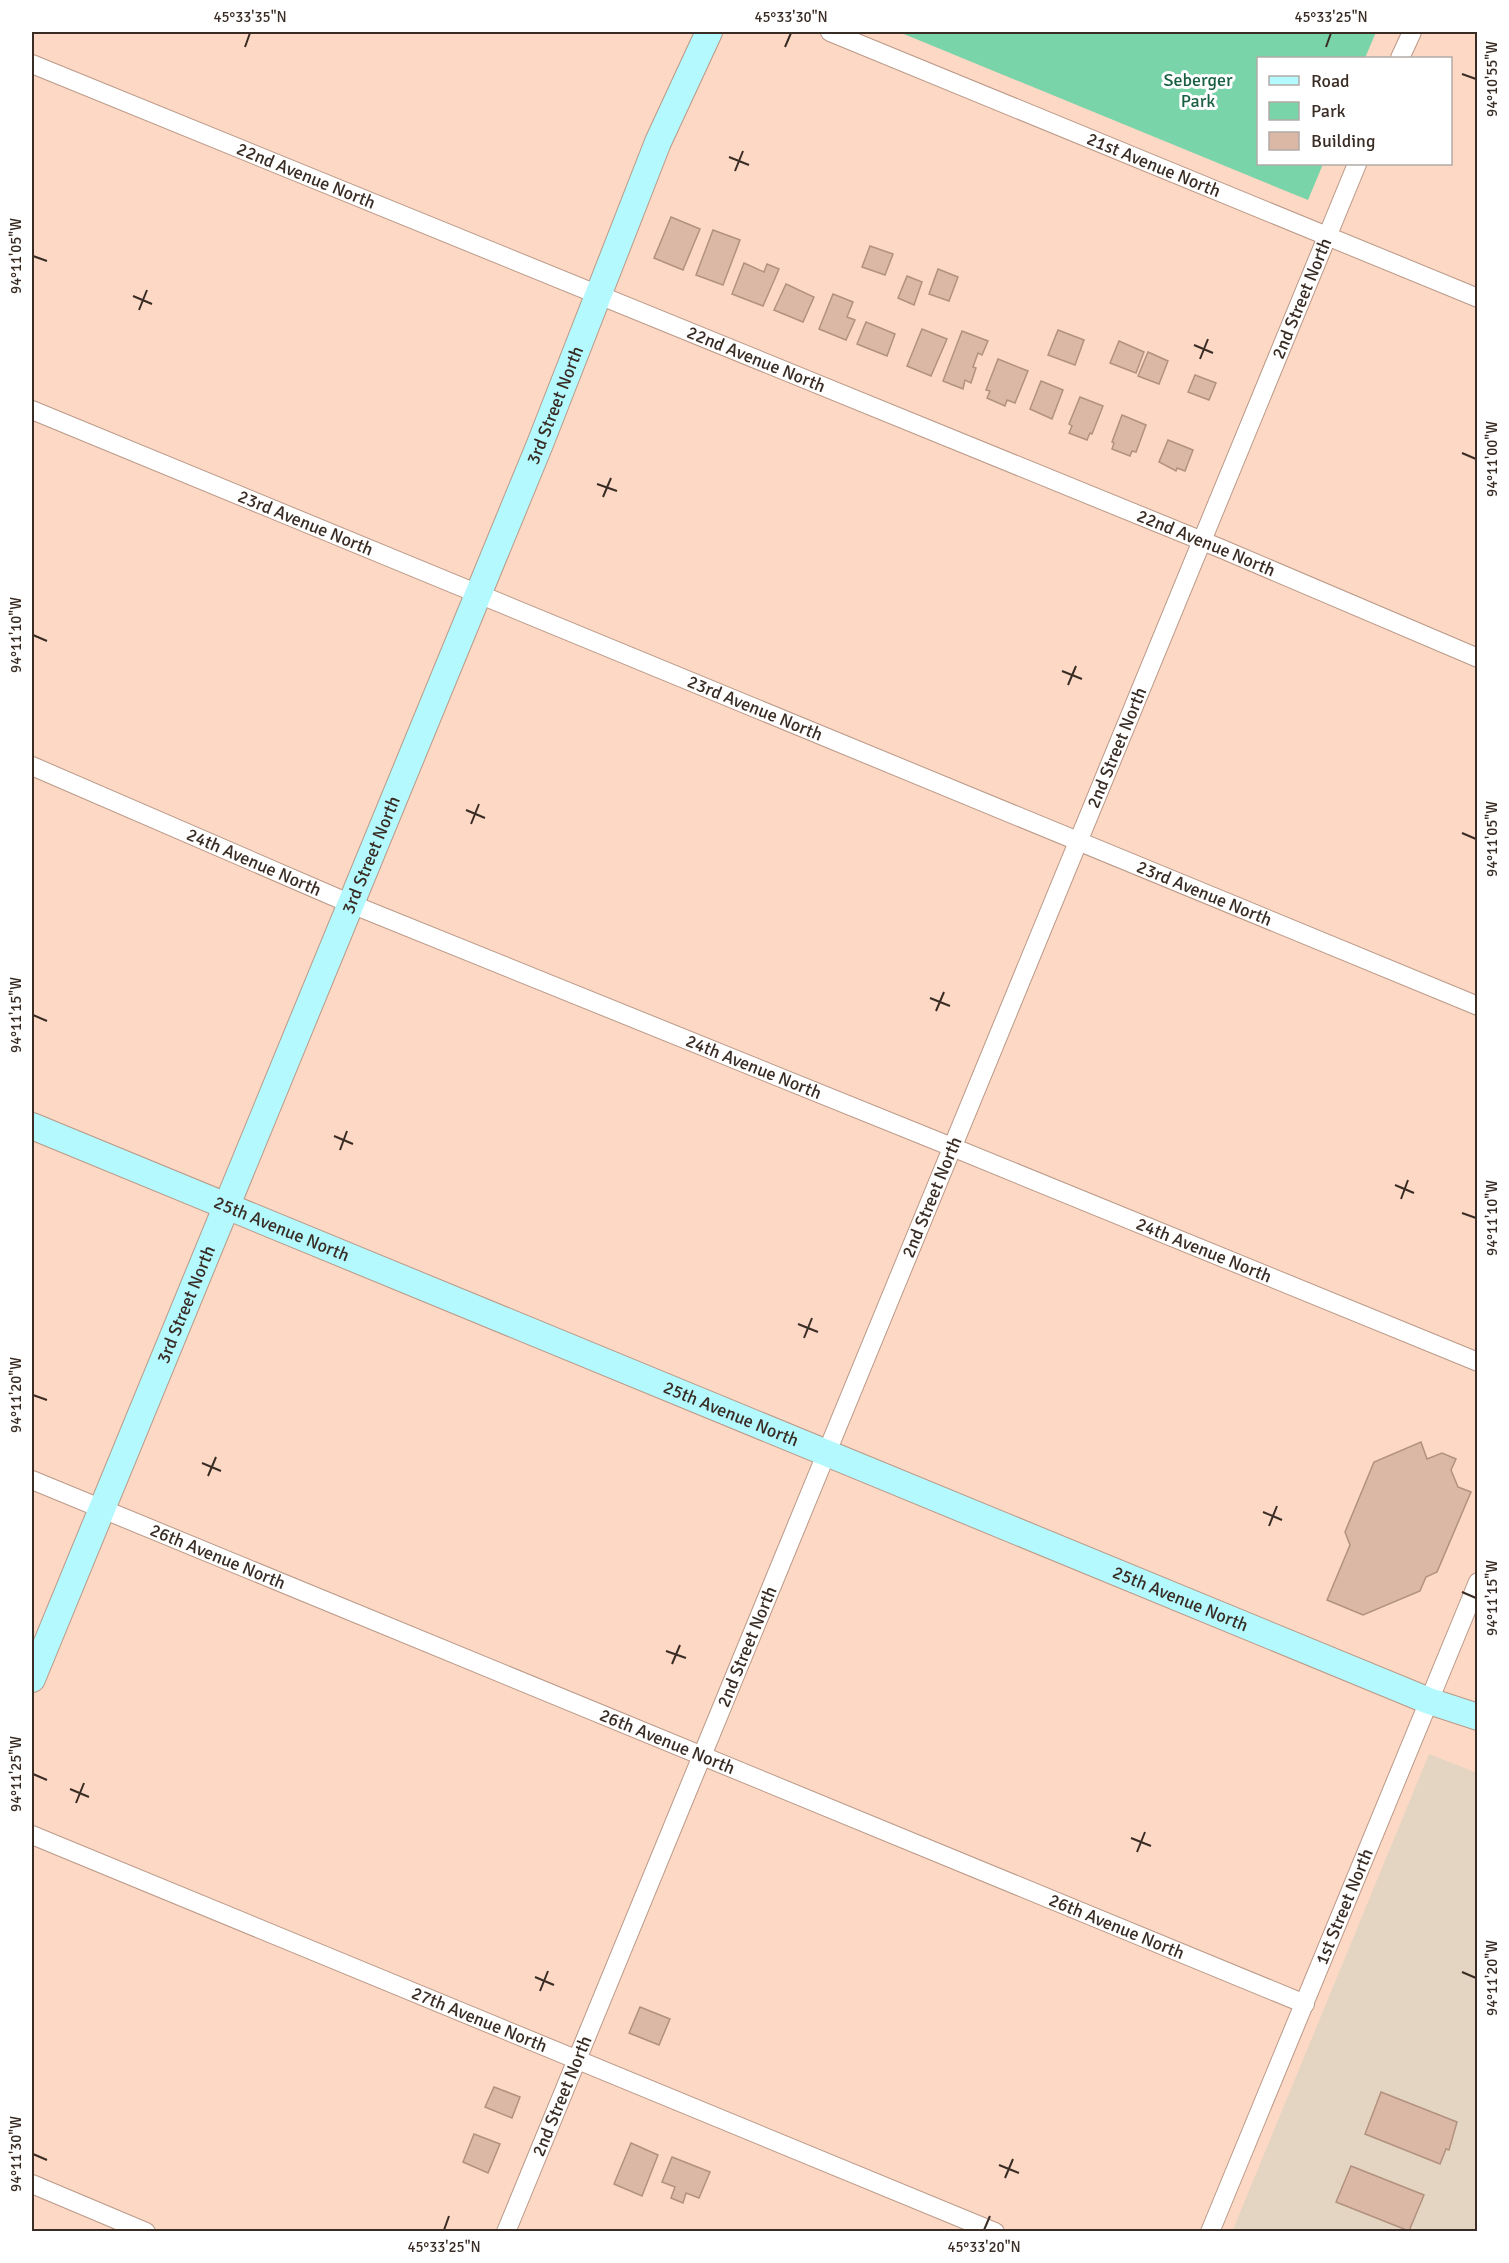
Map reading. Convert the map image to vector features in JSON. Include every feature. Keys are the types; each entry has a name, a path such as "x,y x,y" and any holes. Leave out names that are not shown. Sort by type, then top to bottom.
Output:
{"main road":[{"name":"3rd Street North","path":"32,1679 540,444 658,142 709,32"},
{"name":"25th Avenue North","path":"32,1126 1430,1701 1478,1717"},
{"name":"25th Avenue North","path":"1430,1701 1478,1731"}],"street":[{"name":"21st Avenue North","path":"830,32 1478,298"},
{"path":"1400,57 1412,32"},
{"name":"22nd Avenue North","path":"32,64 1202,541 1478,658"},
{"name":"2nd Street North","path":"506,2232 1357,165"},
{"name":"23rd Avenue North","path":"32,410 1478,1006"},
{"name":"24th Avenue North","path":"32,766 351,904 1478,1362"},
{"name":"26th Avenue North","path":"32,1480 1305,2004"},
{"name":"1st Street North","path":"1210,2232 1478,1582"},
{"name":"27th Avenue North","path":"32,1835 995,2232"},
{"path":"32,2184 146,2232"}],"shaded area":[{"path":"1429,1754 1477,1773 1477,2231 1232,2232"}],"green space":[{"name":"Seberger Park","path":"899,32 1376,32 1365,57 1257,57 1257,165 1323,165 1308,200"}],"building":[{"path":"671,217 700,229 683,270 654,258"},
{"path":"713,230 740,240 723,285 696,275"},
{"path":"870,246 893,254 885,275 862,267"},
{"path":"744,263 764,272 767,264 779,269 763,306 732,294"},
{"path":"938,269 958,277 949,301 929,294"},
{"path":"907,276 922,282 914,305 898,298"},
{"path":"786,284 814,297 803,322 774,310"},
{"path":"833,294 853,302 847,317 855,320 846,340 819,329"},
{"path":"866,322 895,334 887,356 857,344"},
{"path":"922,329 947,339 931,376 907,366"},
{"path":"1058,330 1084,340 1075,365 1048,355"},
{"path":"962,331 988,341 982,355 978,353 971,383 965,380 963,389 943,381"},
{"path":"1119,341 1144,352 1136,373 1110,363"},
{"path":"1148,352 1168,361 1159,384 1138,376"},
{"path":"998,359 1028,371 1015,403 1007,400 1005,406 987,398 990,391 986,390"},
{"path":"1195,375 1216,383 1209,400 1188,392"},
{"path":"1041,381 1063,390 1052,419 1030,409"},
{"path":"1080,397 1103,406 1092,434 1090,433 1087,440 1069,433 1072,426 1069,424"},
{"path":"1122,415 1146,425 1136,452 1132,451 1130,456 1112,449 1114,443 1112,442"},
{"path":"1168,440 1193,450 1185,471 1177,468 1176,471 1159,462"},
{"path":"1421,1442 1427,1459 1442,1453 1456,1459 1451,1470 1458,1487 1471,1492 1437,1572 1426,1577 1420,1591 1363,1615 1327,1600 1350,1545 1345,1532 1374,1462"},
{"path":"640,2007 670,2019 659,2045 629,2033"},
{"path":"494,2087 520,2097 512,2118 485,2107"},
{"path":"1381,2092 1457,2122 1449,2150 1446,2149 1440,2164 1365,2134"},
{"path":"474,2134 500,2144 488,2173 463,2162"},
{"path":"631,2143 658,2155 642,2196 614,2184"},
{"path":"672,2157 710,2172 699,2198 686,2193 683,2203 671,2198 675,2187 662,2182"},
{"path":"1351,2166 1424,2195 1409,2231 1336,2202"}]}
